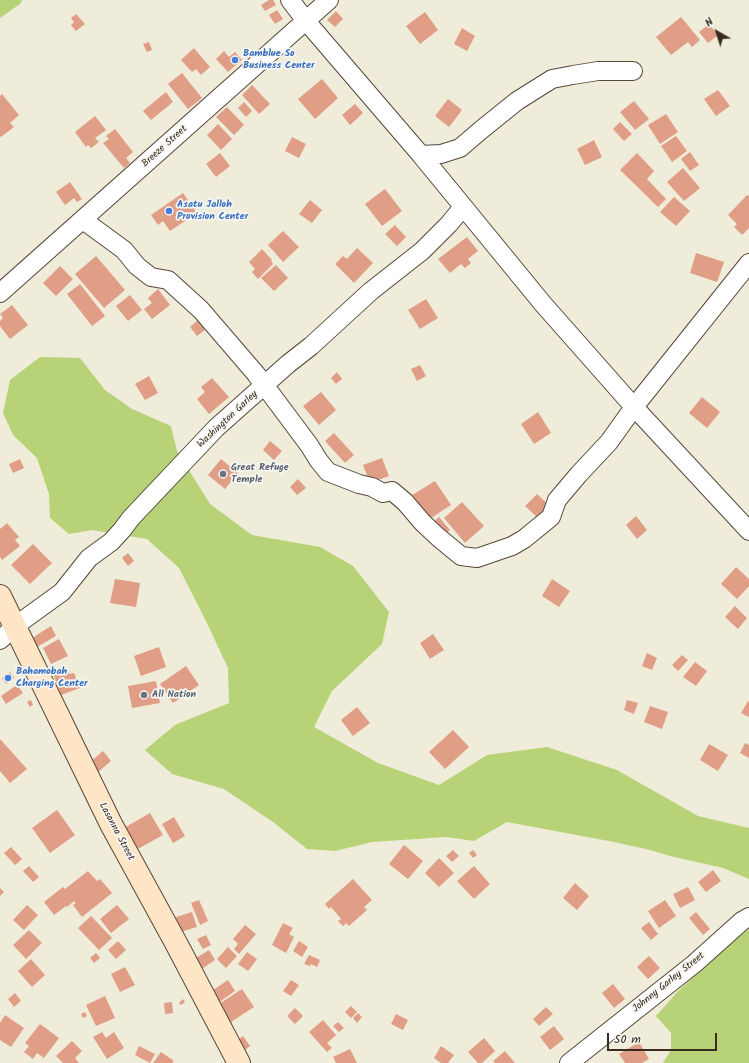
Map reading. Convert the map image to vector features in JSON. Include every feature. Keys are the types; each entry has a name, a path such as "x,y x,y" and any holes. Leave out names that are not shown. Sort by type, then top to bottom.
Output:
{"street":[{"path":"290,0 306,21 421,155 542,304 634,407 749,531"},
{"path":"306,21 312,0"},
{"name":"Breeze Street","path":"0,293 329,0"},
{"path":"421,155 441,154 460,148 517,101 552,79 598,72 633,71"},
{"name":"Washington Garley","path":"7,633 62,592 89,558 111,542 216,428 288,364 311,346 371,291 422,251 449,224 463,207"},
{"path":"83,220 124,250 137,266 151,277 168,280 193,301 213,323 264,386 328,472 372,487 383,493 392,491 405,502 423,523 461,556 477,558 512,546 524,540 551,516 557,500 609,442 634,407 749,263"},
{"name":"Lasanna Street","path":"0,596 7,633 112,824 240,1063"},
{"name":"Johnny Garley Street","path":"569,1063 694,964 742,921 749,917"}],"green space":[{"path":"0,0 22,0 20,4 0,18"},
{"path":"40,357 80,358 105,390 132,409 171,426 177,451 210,504 252,535 320,547 353,566 389,612 382,644 332,691 314,727 378,763 439,785 487,755 547,747 617,770 698,816 749,828 749,879 723,868 650,850 507,822 474,841 446,837 372,842 335,851 307,849 273,822 224,789 172,774 145,750 175,725 229,703 228,668 179,568 147,539 92,530 69,534 50,518 49,494 37,458 13,435 3,413 10,380"},
{"path":"749,929 749,1063 663,1063 671,1050 671,1033 656,1016 678,991"}],"building":[{"path":"269,0 273,0 276,5 265,11 261,5"},
{"path":"277,10 283,19 275,24 269,15"},
{"path":"336,11 343,19 335,27 327,20"},
{"path":"425,12 438,30 420,44 406,26"},
{"path":"76,14 85,24 76,31 71,25 74,22 71,18"},
{"path":"681,17 700,40 692,47 688,42 671,55 656,37"},
{"path":"709,24 718,35 708,43 699,32"},
{"path":"462,28 475,36 467,51 454,44"},
{"path":"149,42 152,50 147,52 143,44"},
{"path":"194,48 210,67 201,75 196,69 192,72 181,60"},
{"path":"224,51 229,57 235,52 242,60 228,72 216,59"},
{"path":"182,73 202,98 188,109 168,84"},
{"path":"322,79 338,98 315,119 298,99"},
{"path":"252,85 270,104 259,114 242,95"},
{"path":"718,90 730,106 716,116 704,99"},
{"path":"166,92 173,102 151,120 143,111"},
{"path":"2,94 19,115 10,123 14,127 1,137 0,96"},
{"path":"448,99 462,110 449,127 435,116"},
{"path":"634,101 649,119 635,130 620,112"},
{"path":"244,102 252,111 246,117 238,108"},
{"path":"355,104 363,113 350,125 342,115"},
{"path":"227,107 244,125 234,135 216,117"},
{"path":"666,114 678,132 660,144 648,125"},
{"path":"95,116 106,130 95,138 99,142 91,148 88,145 86,147 75,132"},
{"path":"620,122 632,134 624,141 613,129"},
{"path":"218,124 232,139 221,150 207,135"},
{"path":"115,129 133,152 126,158 130,163 124,168 103,143 109,139 106,136"},
{"path":"676,136 687,151 672,162 661,146"},
{"path":"292,137 306,144 299,158 285,151"},
{"path":"594,140 602,157 585,165 577,149"},
{"path":"690,152 699,165 690,171 681,159"},
{"path":"220,153 230,166 216,177 206,164"},
{"path":"637,153 654,171 647,179 666,199 658,207 620,170"},
{"path":"683,168 700,188 684,201 667,182"},
{"path":"70,182 82,199 77,202 74,198 65,205 56,192"},
{"path":"385,189 402,211 382,226 365,204"},
{"path":"183,193 197,213 170,231 163,221 158,225 151,215"},
{"path":"747,195 749,196 749,228 742,235 734,227 737,224 728,215"},
{"path":"674,197 690,211 676,226 660,212"},
{"path":"310,200 322,210 312,223 299,214"},
{"path":"395,225 406,237 397,246 385,234"},
{"path":"283,231 299,247 283,262 268,245"},
{"path":"467,237 478,251 468,259 471,263 465,268 461,264 450,273 438,259"},
{"path":"357,248 373,263 354,283 335,264 343,256 347,259"},
{"path":"262,249 272,260 271,261 273,264 258,279 252,272 255,269 249,262"},
{"path":"696,253 724,262 717,282 690,273"},
{"path":"96,256 125,290 104,308 75,274"},
{"path":"276,265 288,278 274,291 261,278"},
{"path":"60,266 73,279 56,296 43,283"},
{"path":"80,284 105,316 92,326 67,294"},
{"path":"158,289 170,305 152,319 144,309 152,303 148,298"},
{"path":"130,295 142,310 128,321 116,306"},
{"path":"426,299 438,318 420,329 408,310"},
{"path":"12,305 28,325 10,339 0,326 0,321 3,318 0,314"},
{"path":"198,320 205,330 197,336 190,327"},
{"path":"420,365 426,376 417,381 411,369"},
{"path":"337,372 342,379 336,384 331,378"},
{"path":"149,376 158,393 145,400 135,384"},
{"path":"212,378 229,397 209,414 197,399 205,392 201,387"},
{"path":"321,392 336,410 319,425 303,406"},
{"path":"702,397 720,412 707,428 689,413"},
{"path":"538,412 551,433 534,444 521,424"},
{"path":"334,433 354,455 345,463 325,441"},
{"path":"270,441 282,451 274,460 263,450"},
{"path":"382,458 389,476 370,483 363,465"},
{"path":"20,459 24,468 13,473 9,464"},
{"name":"Great Refuge Temple","path":"221,459 238,473 225,489 208,475"},
{"path":"298,479 306,488 297,495 290,487"},
{"path":"435,481 451,505 425,522 409,497"},
{"path":"537,494 550,506 538,518 525,506"},
{"path":"462,502 484,526 465,543 444,518"},
{"path":"636,516 647,530 637,539 626,525"},
{"path":"439,517 450,530 443,536 432,523"},
{"path":"7,523 19,537 15,540 20,546 2,560 0,557 0,529"},
{"path":"33,544 52,563 30,584 11,565"},
{"path":"128,553 134,561 128,566 122,558"},
{"path":"736,567 749,579 749,586 737,599 721,584"},
{"path":"115,579 140,583 136,607 110,603"},
{"path":"552,579 570,591 559,607 542,596"},
{"path":"735,606 747,618 738,629 725,617"},
{"path":"51,626 56,636 37,647 32,638"},
{"path":"433,634 444,650 430,659 420,643"},
{"path":"59,639 68,656 51,664 43,648"},
{"path":"159,647 166,667 141,676 134,656"},
{"path":"647,653 657,658 652,670 642,666"},
{"path":"682,655 688,660 678,671 672,665"},
{"path":"695,662 707,671 696,686 683,677"},
{"path":"186,666 199,685 173,703 160,684"},
{"path":"67,668 69,674 74,673 80,688 61,695 53,673"},
{"path":"10,672 14,678 6,684 2,678"},
{"name":"All Nation","path":"156,681 160,703 132,708 128,686"},
{"path":"17,685 23,693 6,704 1,696"},
{"path":"31,700 33,705 30,707 27,702"},
{"path":"627,700 638,703 634,714 624,710"},
{"path":"748,701 749,702 749,717 741,713"},
{"path":"650,706 668,712 662,729 644,722"},
{"path":"357,707 370,723 353,736 341,720"},
{"path":"453,730 469,747 445,769 429,752"},
{"path":"0,739 27,769 10,783 0,771"},
{"path":"745,743 749,745 749,758 740,753"},
{"path":"709,744 728,755 718,771 700,760"},
{"path":"103,751 111,761 97,773 89,763"},
{"path":"57,810 75,835 50,853 32,828"},
{"path":"150,813 163,835 136,850 124,828"},
{"path":"174,817 185,836 173,843 162,824"},
{"path":"404,845 423,861 408,879 389,864"},
{"path":"11,847 22,859 15,865 4,853"},
{"path":"453,850 459,856 452,862 446,856"},
{"path":"473,850 477,855 473,858 469,853"},
{"path":"439,858 454,873 439,887 425,873"},
{"path":"29,866 39,877 33,882 23,871"},
{"path":"474,866 490,884 474,899 457,881"},
{"path":"713,870 721,881 706,892 698,882"},
{"path":"88,871 97,881 100,879 112,893 82,917 73,905 76,903 74,901 54,915 44,902 63,887 65,889"},
{"path":"353,879 372,900 364,907 367,910 349,926 346,923 343,926 338,921 341,919 331,907 329,909 325,904"},
{"path":"575,883 589,896 577,910 563,898"},
{"path":"688,887 695,900 680,908 673,894"},
{"path":"0,888 4,892 0,896"},
{"path":"199,900 208,921 200,925 191,903"},
{"path":"665,900 676,916 659,928 648,911"},
{"path":"27,905 38,915 24,930 13,920"},
{"path":"117,905 129,919 111,933 100,919"},
{"path":"192,912 197,927 180,932 176,917"},
{"path":"696,912 710,929 703,935 689,918"},
{"path":"91,916 112,938 99,950 78,928"},
{"path":"649,922 658,934 651,940 641,928"},
{"path":"283,923 293,928 289,934 294,937 286,953 272,945"},
{"path":"245,925 256,934 239,954 234,949 238,944 233,939"},
{"path":"29,930 42,943 26,959 13,945"},
{"path":"206,935 211,945 203,949 197,939"},
{"path":"118,941 126,950 116,959 108,950"},
{"path":"299,941 308,947 302,957 293,951"},
{"path":"228,947 237,956 226,968 217,959"},
{"path":"209,950 215,960 200,970 191,961"},
{"path":"247,952 257,959 248,971 238,964"},
{"path":"96,953 100,958 94,963 90,958"},
{"path":"309,955 320,960 317,967 311,964 310,966 304,964"},
{"path":"649,956 660,968 648,979 637,967"},
{"path":"31,959 45,975 32,987 18,971"},
{"path":"125,967 135,985 120,992 111,974"},
{"path":"228,980 235,991 218,1003 210,992"},
{"path":"291,980 299,985 291,996 283,991"},
{"path":"613,984 625,999 614,1008 602,993"},
{"path":"242,989 254,1007 231,1022 219,1004"},
{"path":"15,993 21,1001 14,1007 8,999"},
{"path":"105,996 115,1018 96,1026 86,1005"},
{"path":"183,999 185,1002 181,1005 179,1003"},
{"path":"172,1002 173,1013 165,1014 164,1003"},
{"path":"351,1006 357,1012 351,1018 345,1012"},
{"path":"546,1007 553,1014 539,1026 533,1019"},
{"path":"295,1008 303,1016 295,1024 287,1016"},
{"path":"85,1012 87,1016 83,1018 81,1014"},
{"path":"358,1013 362,1017 357,1023 353,1018"},
{"path":"396,1014 408,1020 403,1030 391,1024"},
{"path":"5,1015 24,1028 11,1047 0,1040 0,1023"},
{"path":"323,1020 336,1035 327,1043 332,1048 327,1052 309,1032"},
{"path":"338,1022 344,1028 339,1032 333,1026"},
{"path":"40,1024 59,1038 44,1058 37,1053 33,1059 24,1052 29,1046 25,1043"},
{"path":"554,1026 564,1039 550,1050 540,1037"},
{"path":"102,1032 106,1038 114,1032 124,1048 107,1059 93,1037"},
{"path":"243,1036 250,1046 241,1053 234,1043"},
{"path":"484,1038 495,1051 482,1063 478,1063 468,1052"},
{"path":"72,1041 82,1051 75,1058 79,1063 63,1063 56,1056"},
{"path":"639,1042 649,1059 642,1063 625,1063 619,1054"},
{"path":"139,1046 155,1054 150,1063 135,1055"},
{"path":"441,1046 454,1055 448,1063 441,1063 434,1058"},
{"path":"350,1049 357,1063 336,1063 333,1057"},
{"path":"505,1051 515,1063 495,1063 493,1061"},
{"path":"161,1052 174,1061 172,1063 153,1063"}],"place":[{"name":"Bamblue So Business Center","path":"235,60"},
{"name":"Asatu Jalloh Provision Center","path":"169,211"},
{"name":"Great Refuge Temple","path":"223,474"},
{"name":"Bahamobah Charging Center","path":"8,678"},
{"name":"All Nation","path":"144,695"}]}
